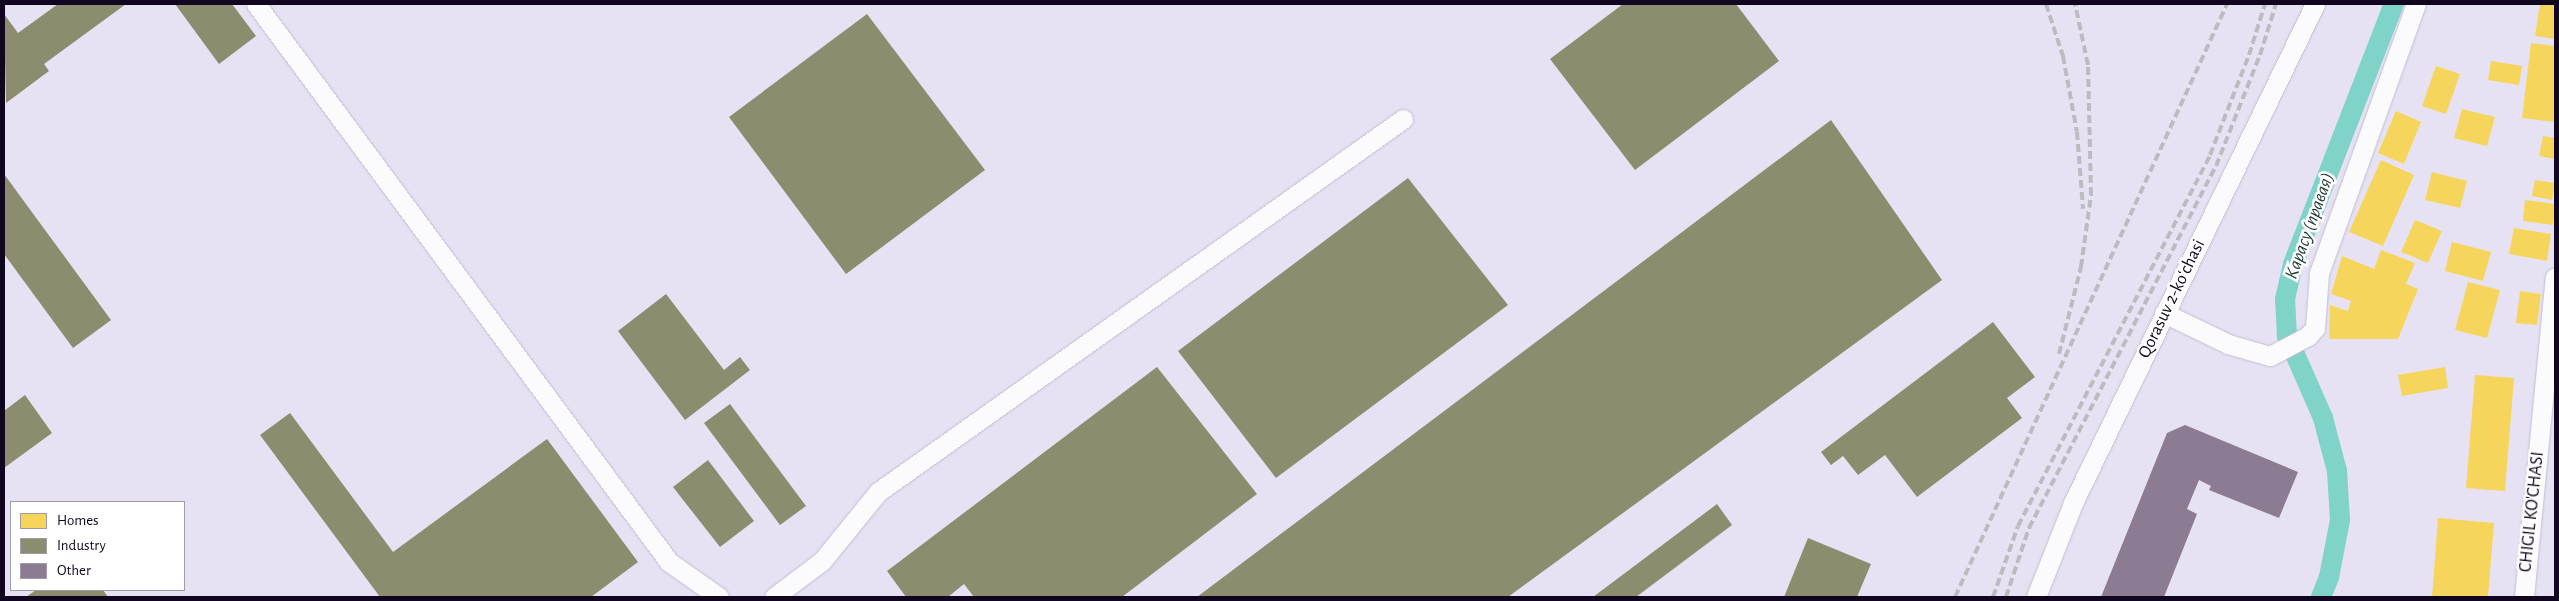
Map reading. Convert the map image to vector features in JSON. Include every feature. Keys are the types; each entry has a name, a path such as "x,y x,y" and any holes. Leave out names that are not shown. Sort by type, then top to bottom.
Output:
{"street":[{"path":"256,4 669,562 719,597"},
{"name":"Qorasuv 2-koʻchasi","path":"2036,597 2073,503 2315,4"},
{"path":"2164,313 2228,344 2270,356 2308,336 2315,328 2319,273 2416,4"},
{"path":"774,597 822,561 878,492 1403,119"},
{"name":"CHIGIL KO'CHASI","path":"2524,597 2555,277"}],"building: Homes":[{"path":"2540,4 2555,4 2555,39 2535,36"},
{"path":"2531,43 2555,46 2555,122 2522,118"},
{"path":"2491,61 2522,66 2519,85 2488,80"},
{"path":"2436,66 2460,74 2446,114 2422,106"},
{"path":"2462,109 2495,117 2487,146 2454,138"},
{"path":"2396,111 2421,122 2404,164 2378,153"},
{"path":"2543,136 2555,138 2555,159 2539,156"},
{"path":"2381,160 2414,175 2383,246 2349,232"},
{"path":"2432,172 2467,181 2460,208 2425,200"},
{"path":"2535,180 2555,183 2552,200 2532,196"},
{"path":"2525,200 2555,204 2553,225 2523,221"},
{"path":"2415,220 2442,231 2428,263 2401,252"},
{"path":"2514,228 2551,234 2547,261 2509,254"},
{"path":"2452,242 2491,252 2483,281 2445,271"},
{"path":"2381,250 2415,263 2406,284 2418,289 2398,339 2329,339 2330,305 2348,311 2351,301 2331,294 2342,256 2374,269"},
{"path":"2468,282 2500,290 2487,338 2455,330"},
{"path":"2520,291 2541,294 2537,325 2516,323"},
{"path":"2445,367 2448,388 2402,396 2398,375"},
{"path":"2475,375 2514,378 2505,491 2466,488"},
{"path":"2438,518 2494,523 2488,597 2432,597"}],"building: Industry":[{"path":"58,4 126,4 44,64 49,71 6,103 4,14 18,33"},
{"path":"175,4 232,4 256,36 219,64"},
{"path":"1623,4 1736,4 1779,61 1635,170 1550,59"},
{"path":"867,14 985,170 846,274 729,117"},
{"path":"1831,120 1942,280 1508,597 1197,597"},
{"path":"4,174 111,320 73,348 4,254"},
{"path":"1408,178 1508,305 1276,478 1178,351"},
{"path":"666,294 724,370 740,357 750,370 685,420 618,331"},
{"path":"1993,322 2035,377 2007,398 2022,418 1917,497 1885,455 1858,475 1843,456 1831,465 1821,452"},
{"path":"1157,367 1257,494 1122,597 974,597 964,584 948,597 906,597 887,571"},
{"path":"25,395 52,433 4,468 4,411"},
{"path":"730,404 806,506 780,525 704,423"},
{"path":"290,413 393,552 547,439 638,562 591,597 380,597 260,435"},
{"path":"708,460 754,521 720,547 673,487"},
{"path":"1717,504 1732,525 1636,597 1593,597"},
{"path":"1808,538 1871,564 1857,597 1784,597"},
{"path":"35,591 104,591 108,597 26,597"}],"building: Other":[{"path":"2185,425 2298,472 2279,518 2209,490 2211,486 2199,480 2187,509 2197,514 2164,597 2101,597 2167,433"}],"waterway":[{"name":"Карасу (правая)","path":"2321,597 2329,577 2340,520 2337,471 2323,418 2287,336 2285,299 2293,264 2394,4"}],"railway":[{"path":"2046,4 2063,56 2077,132 2083,209"},
{"path":"2059,354 2081,267 2091,195 2088,65 2075,4"},
{"path":"1955,597 2227,4"},
{"path":"1993,597 2018,526 2210,155 2249,55 2265,4"},
{"path":"2006,597 2029,528 2216,166 2260,55 2276,4"}]}
